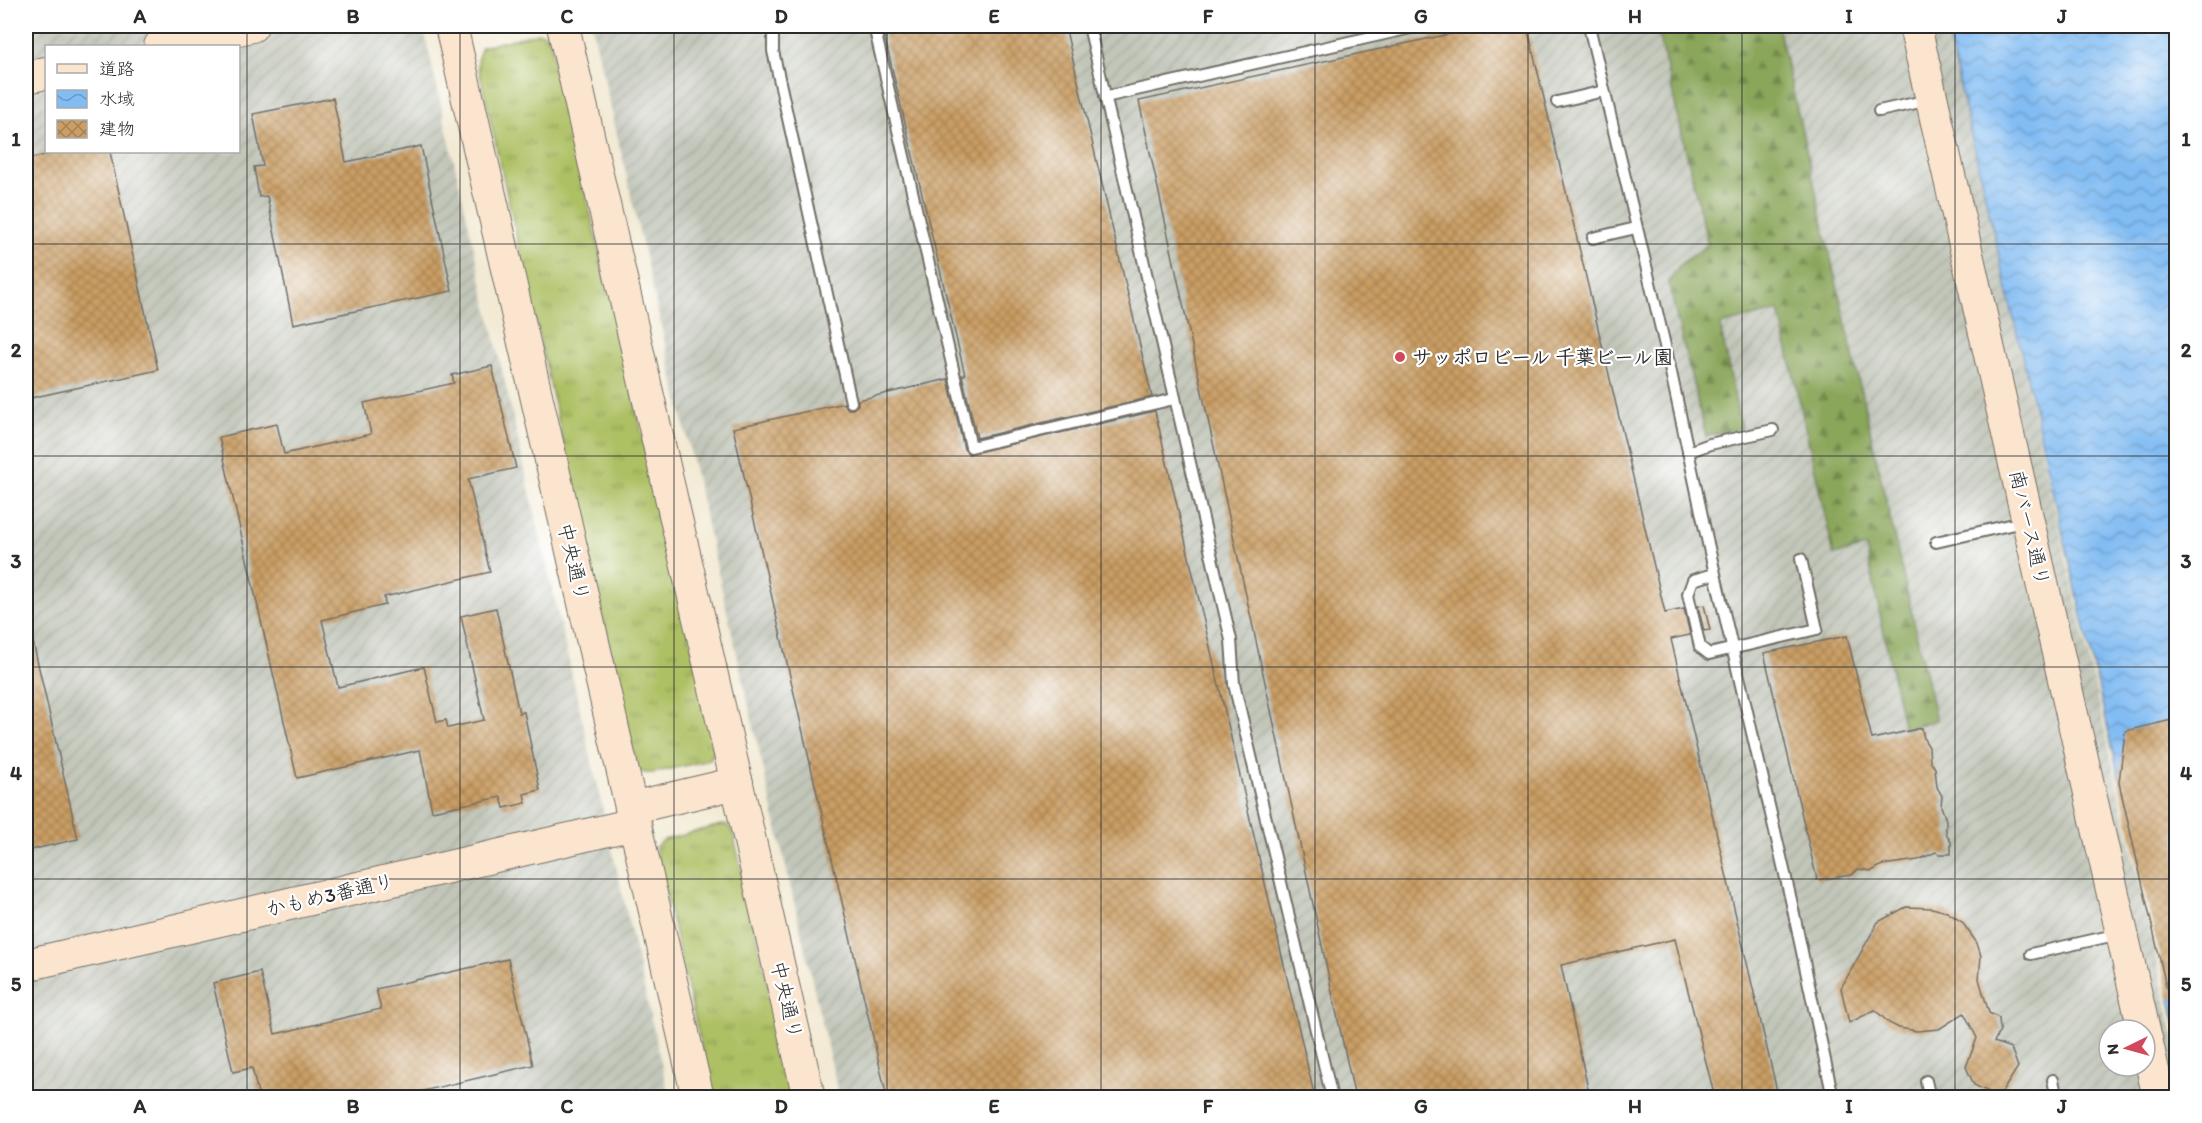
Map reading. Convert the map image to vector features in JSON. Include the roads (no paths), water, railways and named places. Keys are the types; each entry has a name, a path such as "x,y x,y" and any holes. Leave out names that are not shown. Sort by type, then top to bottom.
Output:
{"street":[{"path":"165,45 252,26"},
{"name":"中央通り","path":"452,26 698,1098"},
{"name":"中央通り","path":"563,26 809,1098"},
{"name":"南バース通り","path":"1915,26 2141,1018"},
{"path":"26,77 45,72"},
{"name":"かもめ3番通り","path":"26,965 633,816 737,783"},
{"name":"南バース通り","path":"2154,1078 2159,1098"}],"lane":[{"path":"776,26 773,29 773,51 851,402"},
{"path":"874,26 971,447 1174,399"},
{"path":"1089,26 1231,640 1234,684 1332,1098"},
{"path":"1105,97 1420,26"},
{"path":"1589,26 1791,900 1833,1095 1811,1098"},
{"path":"1557,102 1604,91"},
{"path":"1879,111 1932,99"},
{"path":"1593,238 1636,228"},
{"path":"1688,452 1710,444 1773,430"},
{"path":"1936,542 2028,521"},
{"path":"1714,574 1693,580 1688,594 1700,647 1709,654 1817,629 1802,559"},
{"path":"2031,954 2122,933"},
{"path":"2053,1080 2057,1098"},
{"path":"1926,1081 1930,1098"}],"water":[{"path":"1946,26 2176,26 2176,1025"}],"place":[{"name":"サッポロビール 千葉ビール園","path":"1400,357"}]}
